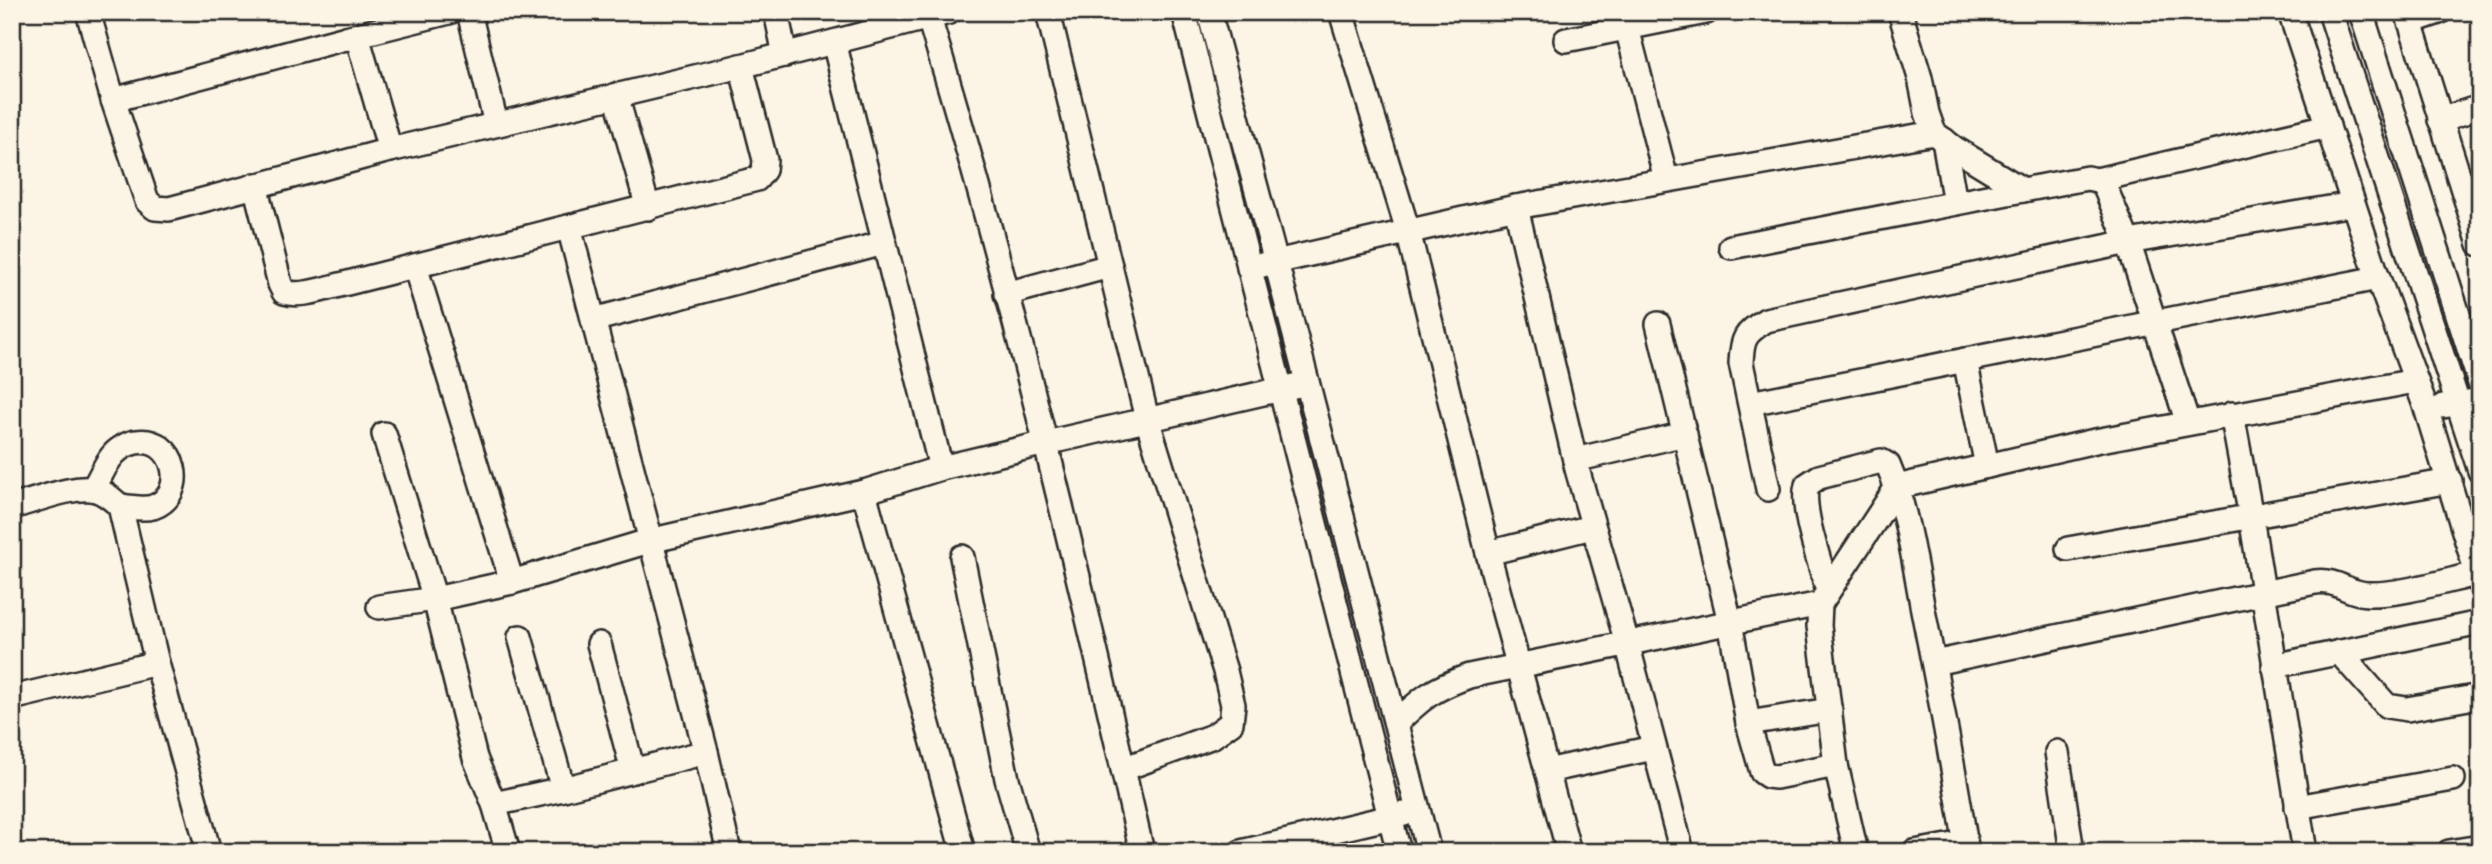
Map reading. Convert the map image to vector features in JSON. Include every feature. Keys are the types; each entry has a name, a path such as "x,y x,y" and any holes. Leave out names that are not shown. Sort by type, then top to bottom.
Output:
{"street":[{"path":"88,12 113,100 147,201 155,208 177,207 390,150 741,66 939,15 957,108 1046,443 1142,852"},
{"path":"113,100 449,12"},
{"path":"469,12 496,124"},
{"path":"776,12 785,55"},
{"path":"1048,12 1147,419 1225,671 1233,705 1231,723 1213,736 1123,769"},
{"path":"1184,12 1399,852"},
{"path":"1209,12 1429,852"},
{"path":"1341,12 1408,231 1488,553 1569,852"},
{"path":"1566,40 1706,12"},
{"path":"1900,12 1920,78 1927,113 1939,137 1955,203"},
{"path":"1934,663 2325,581 2362,594 2380,594 2478,579 2426,408 2378,278 2290,12"},
{"path":"2330,12 2373,144 2469,402 2480,471"},
{"path":"2361,12 2480,383"},
{"path":"2439,12 2408,17 2480,244"},
{"path":"1627,28 1666,179"},
{"path":"346,38 358,39 390,150"},
{"path":"834,43 941,468"},
{"path":"254,185 280,284 284,292 307,293 757,179 764,170 765,160 741,66"},
{"path":"616,95 648,208"},
{"path":"2440,120 2480,107"},
{"path":"2097,180 2328,126"},
{"path":"2373,144 2400,135"},
{"path":"1249,268 1516,207 1666,179 1939,137 2023,190"},
{"path":"1731,247 2087,178 2097,180 2109,194 2128,242 2188,423"},
{"path":"1768,489 1741,363 1742,342 1751,329 1766,320 2128,242 2353,204"},
{"path":"1516,207 1592,527 1627,643 1682,852"},
{"path":"569,227 730,852"},
{"path":"593,320 884,243"},
{"path":"415,266 512,582"},
{"path":"1006,294 1110,266"},
{"path":"1750,403 2378,278"},
{"path":"1658,324 1730,622 1748,723 1762,772 1776,777 1836,765"},
{"path":"1965,360 1987,466"},
{"path":"1396,723 1421,699 1439,687 1469,676 1730,622 1824,597 1897,487 2188,423 2415,381"},
{"path":"379,607 512,582 649,541 864,492 941,468 1307,383"},
{"path":"2426,408 2469,402"},
{"path":"2232,414 2305,852"},
{"path":"384,434 435,598 475,758 494,804 508,852"},
{"path":"1575,460 1685,434"},
{"path":"93,489 112,456 120,449 133,442 148,441 165,449 174,469 173,488 154,507 120,506"},
{"path":"1856,852 1836,765 1819,626 1824,597 1804,494 1807,485 1819,477 1881,461 1888,465 1897,487 1952,755 1966,847 1914,852"},
{"path":"2067,549 2450,481"},
{"path":"12,507 70,491 93,489 108,495 120,506 157,663 208,852"},
{"path":"864,492 963,852"},
{"path":"1488,553 1592,527"},
{"path":"962,557 1007,779 1028,852"},
{"path":"2274,666 2480,623"},
{"path":"520,637 563,789"},
{"path":"598,644 634,771"},
{"path":"2339,652 2388,706 2407,709 2480,696"},
{"path":"12,698 157,663"},
{"path":"1748,723 1830,710"},
{"path":"1547,771 1653,748"},
{"path":"494,804 706,752"},
{"path":"2057,752 2072,852"},
{"path":"2297,807 2453,779"},
{"path":"1241,852 1267,848 1418,810"},
{"path":"2449,852 2480,847"}]}
